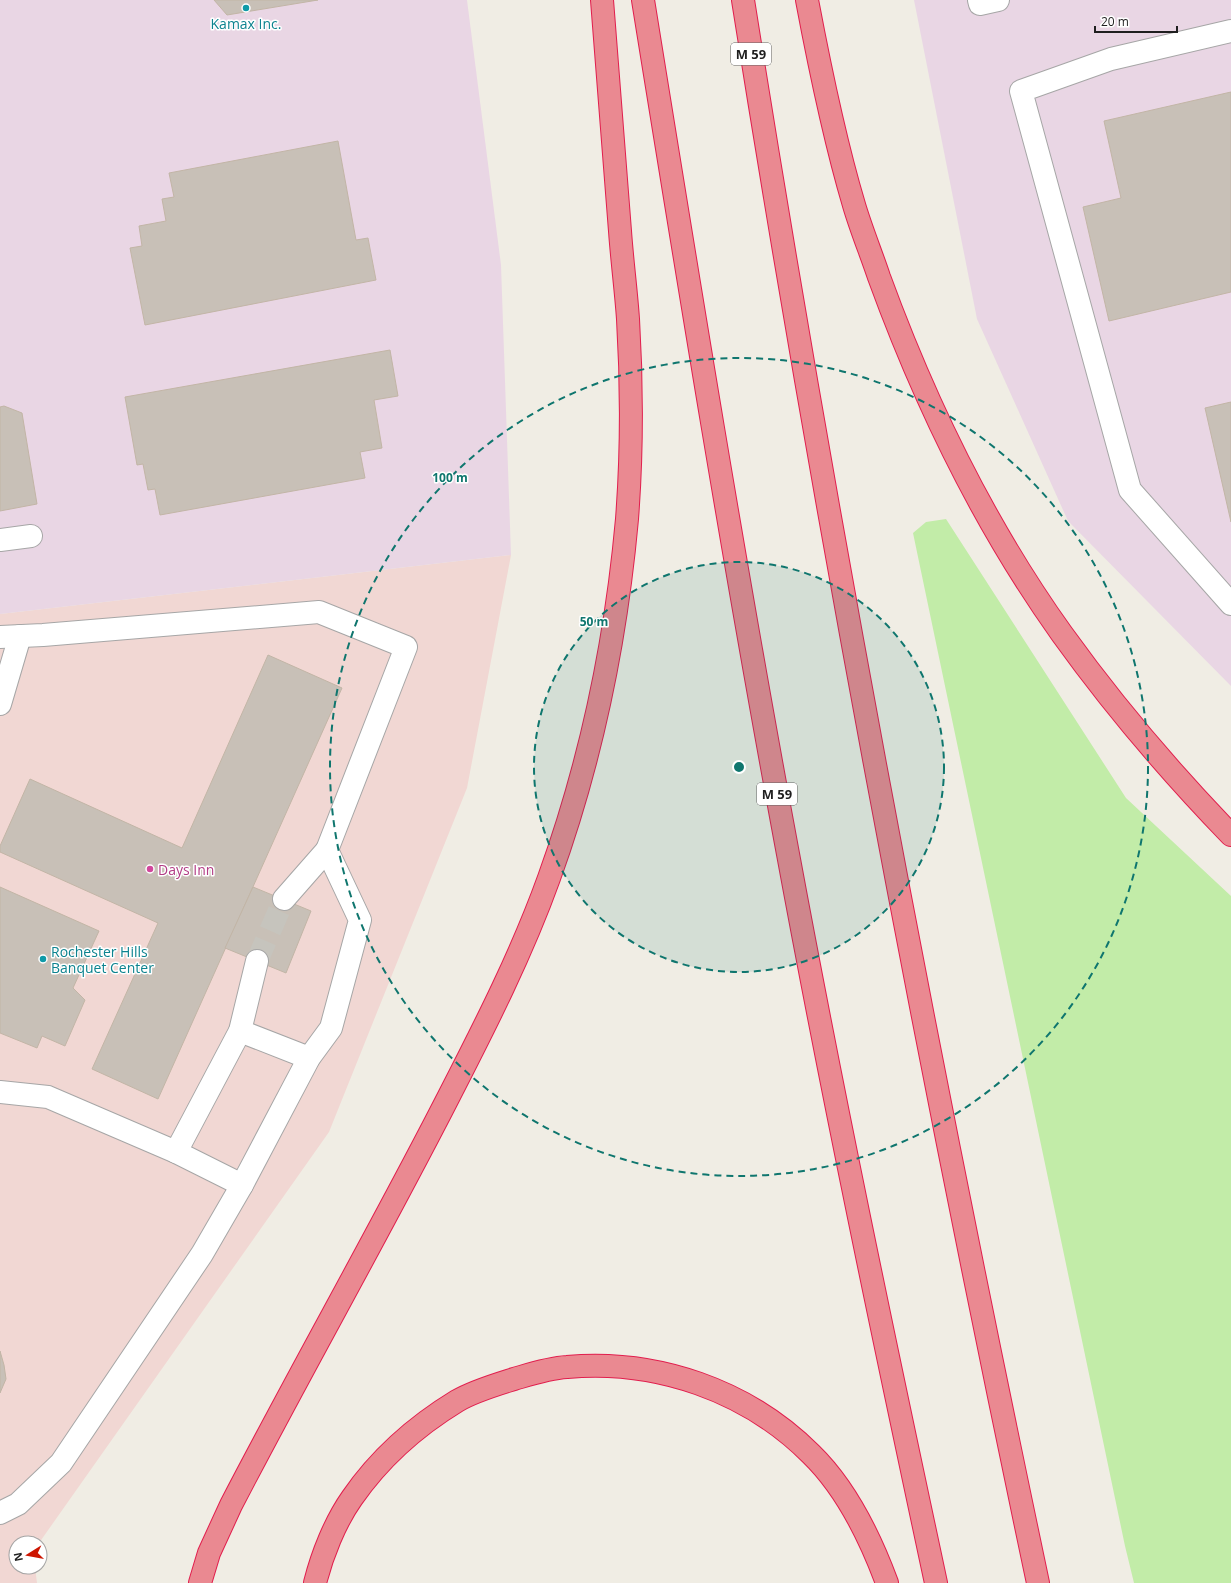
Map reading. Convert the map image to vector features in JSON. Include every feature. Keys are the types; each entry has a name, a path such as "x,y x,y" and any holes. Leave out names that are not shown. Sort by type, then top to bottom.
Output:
{"highway":[{"path":"200,1583 209,1553 231,1505 419,1156 501,993 526,938 549,879 570,817 588,752 601,697 620,582 627,517 630,460 631,395 628,318 602,0"},
{"name":"M 59","path":"643,0 722,490 788,856 871,1278 936,1583"},
{"name":"M 59","path":"743,0 761,116 853,652 985,1332 1038,1583"},
{"path":"807,0 835,136 854,206 898,328 924,392 956,456 1019,569 1062,634 1102,687 1181,782 1231,835"},
{"path":"315,1583 333,1533 351,1499 399,1444 429,1421 458,1401 489,1386 532,1374 565,1367 603,1366 638,1368 674,1375 702,1384 728,1395 756,1410 786,1432 812,1454 856,1514 875,1551 887,1583"}],"lane":[{"path":"979,0 980,4 998,0"},
{"path":"1231,31 1111,59 1021,90 1130,490 1231,604"},
{"path":"0,540 31,536"},
{"path":"0,704 10,637 319,612 406,647 327,850 284,899"},
{"path":"0,1513 18,1504 61,1462 202,1254 242,1184 309,1058 331,1028 360,920 327,850"},
{"path":"176,1152 240,1031 257,961"},
{"path":"240,1031 309,1058"},
{"path":"0,1092 48,1097 176,1152 242,1184"}],"shaded area":[{"path":"0,0 467,0 501,265 511,555 0,614"},
{"path":"914,0 1231,0 1231,686 1068,521 977,319"},
{"path":"511,555 467,788 329,1132 45,1535 8,1535 8,1575 36,1575 37,1583 0,1583 0,614"}],"green space":[{"path":"946,519 1126,798 1231,896 1231,1583 1134,1583 913,533 926,522"}],"building":[{"name":"Kamax Inc.","path":"214,0 318,0 227,15"},
{"path":"1231,92 1231,292 1109,321 1083,207 1121,198 1104,121"},
{"path":"338,141 356,240 368,238 376,280 145,325 130,248 142,246 139,226 166,221 162,199 174,197 169,173"},
{"path":"390,350 398,396 374,400 382,448 360,452 365,478 160,515 155,489 148,490 143,464 137,465 125,397"},
{"path":"1231,402 1231,522 1205,408"},
{"path":"4,406 22,413 37,504 0,511 0,407"},
{"name":"Days Inn","path":"268,655 342,688 158,1099 92,1069 158,923 0,852 0,846 30,779 182,848"},
{"name":"Rochester Hills Banquet Center","path":"0,887 99,931 73,988 85,1000 65,1046 42,1036 37,1048 0,1033"},
{"path":"253,887 311,911 286,973 225,948"},
{"path":"0,1351 6,1379 0,1393"}],"tunnel":[{"path":"257,961 284,899"}],"place":[{"name":"Kamax Inc.","path":"246,8"},
{"name":"Days Inn","path":"150,869"},
{"name":"Rochester Hills Banquet Center","path":"43,959"}]}
